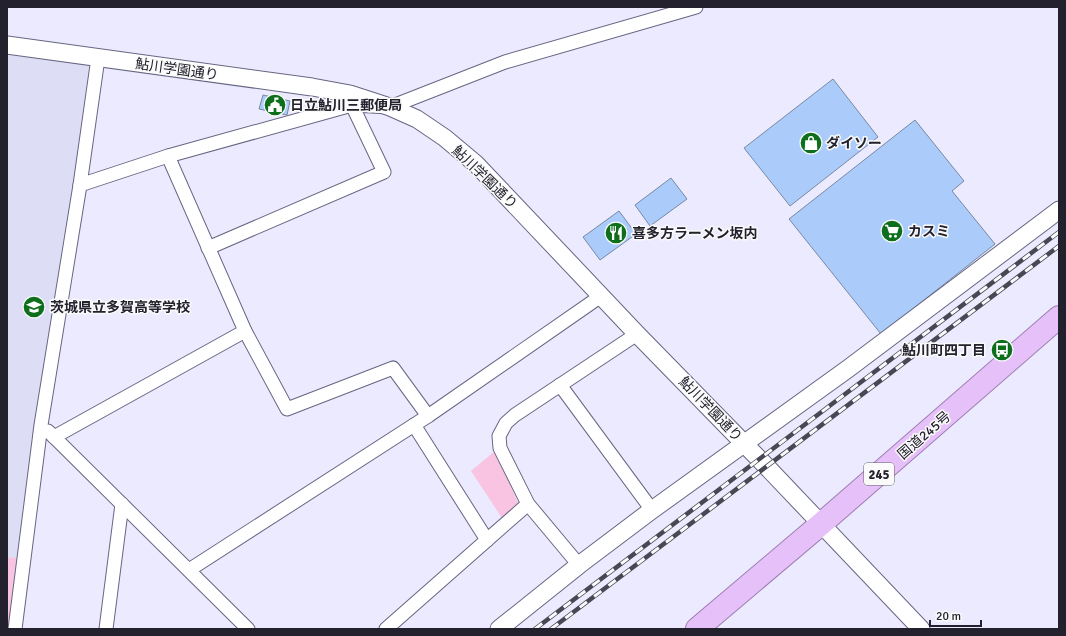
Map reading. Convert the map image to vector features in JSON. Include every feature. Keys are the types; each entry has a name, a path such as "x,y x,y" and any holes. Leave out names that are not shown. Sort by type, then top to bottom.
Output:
{"highway":[{"name":"国道245号","path":"697,629 821,524 1059,317"}],"street":[{"path":"80,185 168,156 352,104 390,107 505,62 696,7"},
{"name":"鮎川学園通り","path":"7,45 312,87 350,94 390,107 417,118 445,138 476,164 637,334 745,444 921,629"},
{"path":"15,629 41,425 80,185 98,58"},
{"path":"208,248 384,172 352,104"},
{"path":"168,156 245,331 287,409 393,368 428,416"},
{"path":"499,629 579,565 652,510 849,368 1059,210"},
{"path":"190,570 428,416 601,296"},
{"path":"54,437 245,331"},
{"path":"579,565 528,504 500,448 499,436 506,423 515,415 637,334"},
{"path":"560,385 652,510"},
{"path":"41,425 190,570 245,628"},
{"path":"414,425 487,540"},
{"path":"106,629 122,504"},
{"path":"386,629 528,504"}],"shaded area":[{"name":"茨城県立多賀高等学校","path":"7,47 98,58 24,559 7,557"},
{"path":"495,451 519,505 502,518 471,471"},
{"path":"7,557 24,559 15,629 7,629"}],"building":[{"name":"ダイソー","path":"833,79 878,137 790,206 744,148"},
{"path":"263,95 290,101 287,115 259,109"},
{"name":"カスミ","path":"915,120 964,181 952,191 995,244 881,334 789,219"},
{"path":"671,178 687,199 650,226 635,205"},
{"path":"619,211 636,234 600,260 583,237"}],"railway":[{"path":"535,629 1059,232"},
{"path":"551,629 1059,246"}],"place":[{"name":"日立鮎川三郵便局","path":"275,105"},
{"name":"ダイソー","path":"811,143"},
{"name":"カスミ","path":"892,231"},
{"name":"喜多方ラーメン坂内","path":"616,233"},
{"name":"茨城県立多賀高等学校","path":"34,307"},
{"name":"鮎川町四丁目","path":"1002,350"}]}
